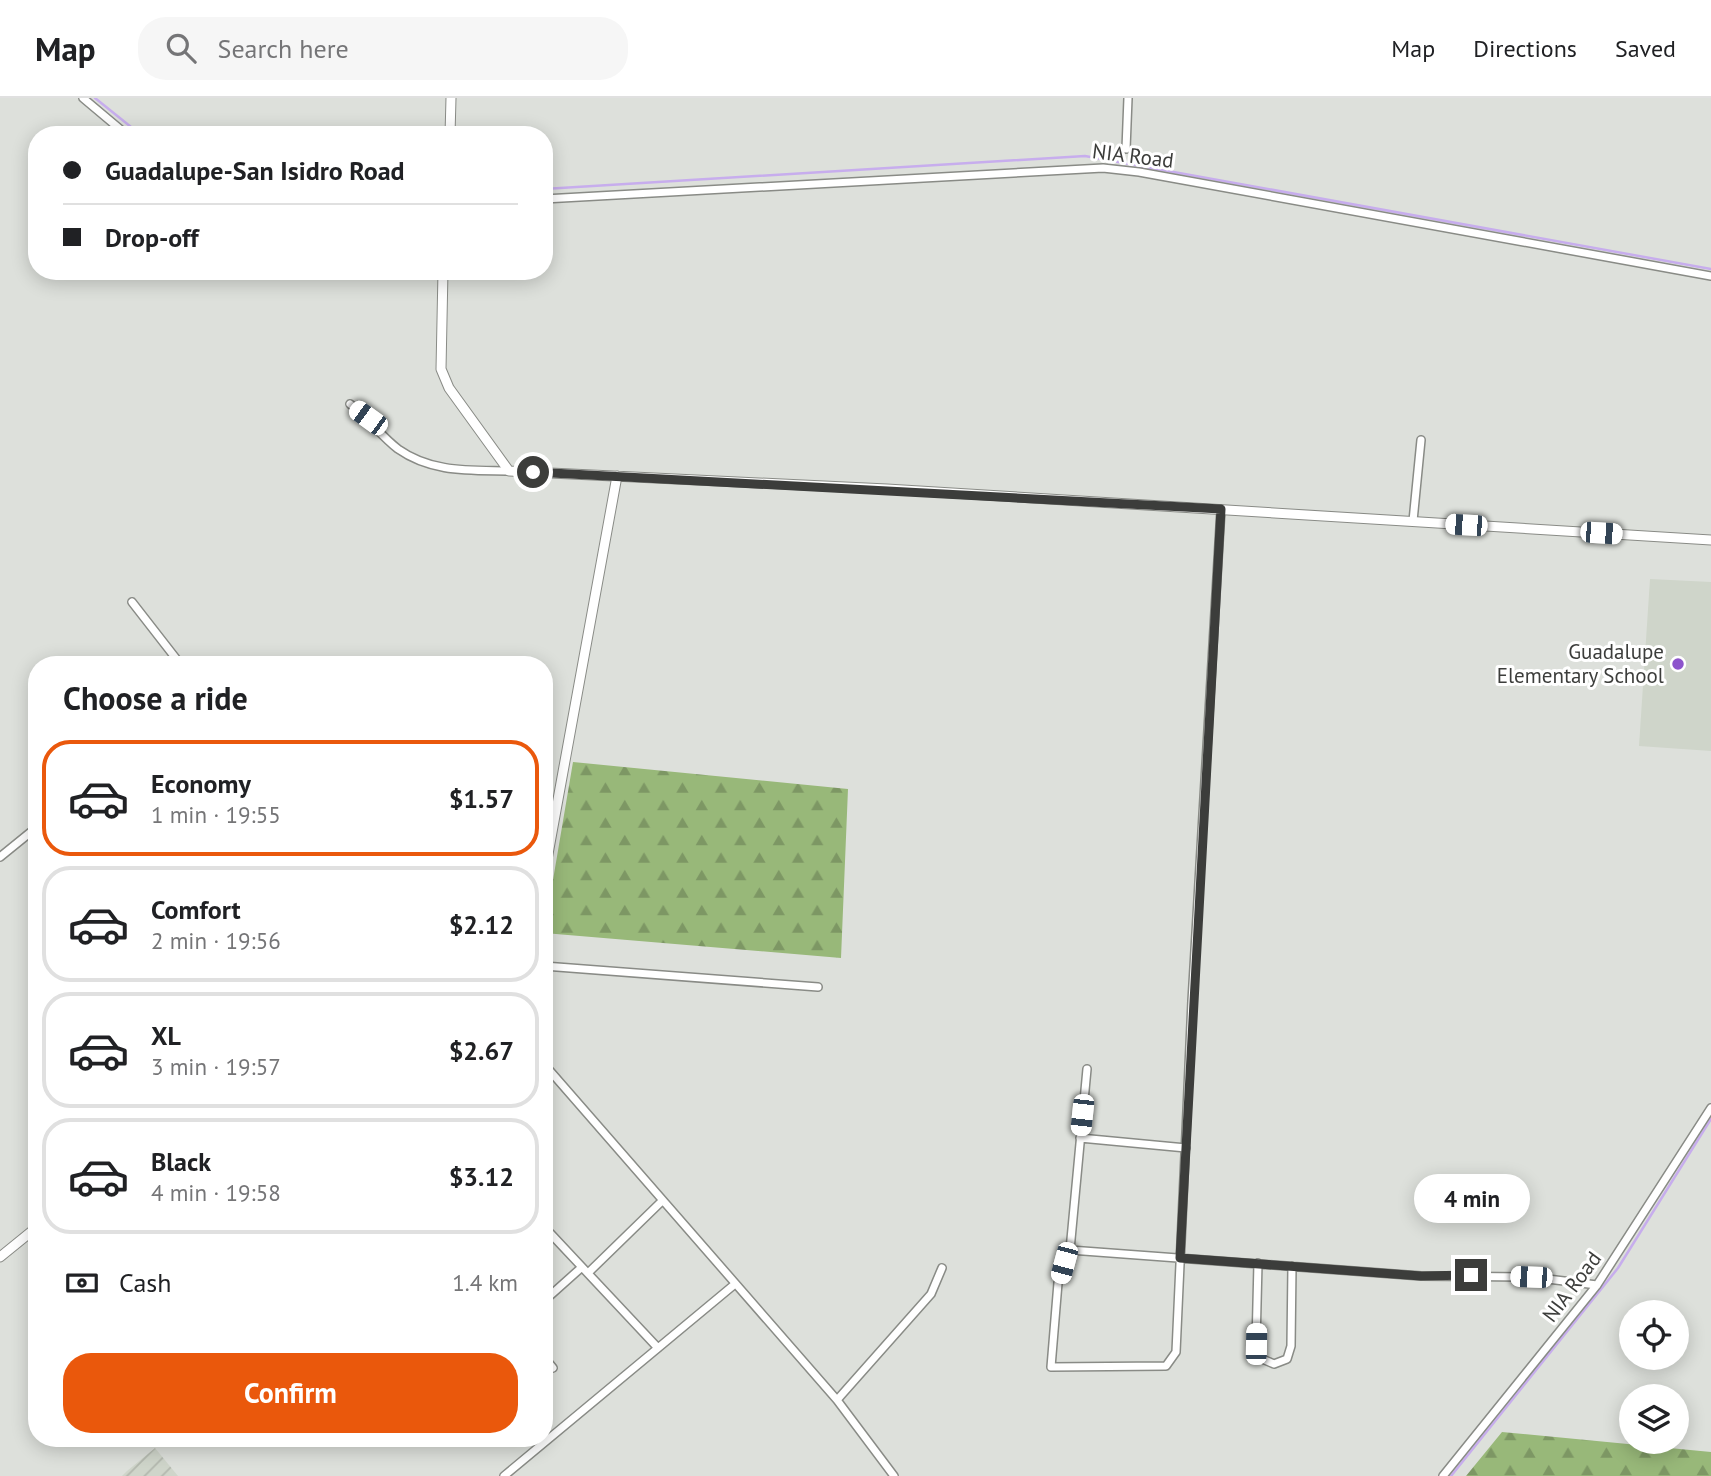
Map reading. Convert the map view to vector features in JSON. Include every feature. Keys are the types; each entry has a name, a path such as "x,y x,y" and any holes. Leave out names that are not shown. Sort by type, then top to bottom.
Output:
{"street":[{"path":"83,98 116,126"},
{"path":"450,126 451,98"},
{"path":"1126,149 1128,98"},
{"name":"NIA Road","path":"553,199 1103,168 1139,172 1711,276"},
{"path":"443,280 441,369 449,388 509,471"},
{"path":"350,404 397,448 424,464 441,468 1221,509 1711,540"},
{"path":"1413,522 1420,440"},
{"path":"553,827 617,476"},
{"path":"1087,1069 1070,1250 1059,1283 1051,1367 1159,1367 1171,1363 1176,1352 1221,509"},
{"path":"132,602 174,656"},
{"path":"0,857 28,834"},
{"path":"553,967 818,987"},
{"path":"553,1074 836,1400 894,1476"},
{"name":"NIA Road","path":"1443,1476 1597,1285 1711,1108"},
{"path":"1080,1138 1186,1148"},
{"path":"553,1294 585,1270 662,1201"},
{"path":"0,1257 28,1234"},
{"path":"553,1236 658,1348"},
{"path":"1070,1250 1421,1276 1531,1277 1597,1285"},
{"path":"1258,1263 1256,1344 1261,1359 1273,1364 1287,1359 1291,1346 1292,1265"},
{"path":"836,1400 931,1294 942,1268"},
{"path":"553,1435 735,1284"},
{"path":"504,1476 539,1447"}],"shaded area":[{"name":"Guadalupe Elementary School","path":"1650,579 1711,582 1711,751 1639,746"},
{"path":"155,1448 178,1476 122,1476 127,1471"}],"green space":[{"path":"573,762 848,789 841,958 553,934 553,880"},
{"path":"1502,1432 1619,1443 1619,1454 1689,1454 1689,1450 1711,1452 1711,1476 1466,1476"}],"waterway":[{"path":"95,98 130,126"},
{"path":"553,188 1085,156 1711,269"},
{"path":"1451,1476 1618,1268 1711,1119"}],"place":[{"name":"Guadalupe Elementary School","path":"1678,664"}],"route":[{"path":"533,472 910,490 1221,509 1195,940 1180,1258 1421,1276 1471,1275"}]}
